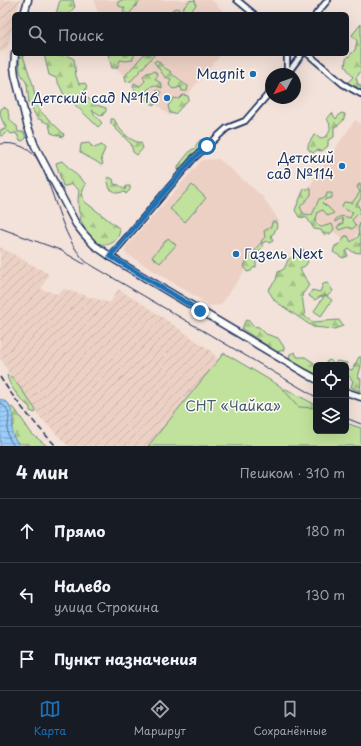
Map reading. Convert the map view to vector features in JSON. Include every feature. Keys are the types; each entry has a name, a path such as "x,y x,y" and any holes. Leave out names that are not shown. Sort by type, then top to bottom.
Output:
{"street":[{"path":"25,12 28,0"},
{"path":"238,0 252,12"},
{"path":"318,12 328,0"},
{"path":"15,56 14,68 16,82 27,124 35,146 76,224 94,245 304,374 313,378"},
{"path":"287,56 287,68"},
{"path":"292,68 300,56"},
{"path":"310,56 343,84 361,94"},
{"path":"110,256 194,158 227,128 245,120 265,98"},
{"path":"349,393 361,397"}],"shaded area":[{"path":"0,0 20,0 17,12 12,12 12,30 7,49 0,53"},
{"path":"94,0 212,0 224,12 97,12"},
{"name":"Детский сад №116","path":"112,56 219,56 170,116 115,68"},
{"name":"Детский сад №114","path":"355,120 361,124 361,225 352,244 295,207"},
{"path":"219,159 263,197 279,221 221,305 211,306 125,253 126,247 202,160"},
{"path":"0,247 49,274 41,289 57,294 64,289 110,303 118,289 149,308 211,351 218,360 148,446 68,446 41,418 18,389 0,358"}],"green space":[{"path":"60,0 73,0 75,7 70,12 57,12"},
{"path":"122,0 141,0 131,12 123,12 125,8 119,6 118,2"},
{"path":"195,0 196,5 191,12 180,12 189,1"},
{"path":"178,8 180,12 171,12 173,9"},
{"path":"361,24 361,71 356,78 358,84 361,85 361,92 351,87 348,82 353,77 345,66 346,59 355,50 357,41 352,35"},
{"path":"23,56 33,85 36,103 40,111 64,134 63,137 51,133 49,124 37,118 29,103 27,84 20,72 19,58"},
{"path":"44,56 68,56 74,59 76,76 79,84 85,83 87,87 83,94 96,105 106,108 106,111 102,116 92,110 102,123 98,127 63,93 56,78 49,75"},
{"path":"109,56 134,56 132,60 120,60 117,68 112,68"},
{"path":"142,56 153,56 131,81 126,82 125,76"},
{"path":"157,60 188,86 187,91 182,91 181,87 173,89 169,85 171,79 165,77 154,62"},
{"path":"155,71 158,75 155,79 162,84 162,88 153,85 146,91 152,98 157,90 161,92 159,102 154,105 139,95 133,87 134,83 140,86 145,81 143,76 147,73"},
{"path":"183,95 188,96 189,99 175,114 170,113 168,106 174,98 179,99"},
{"path":"4,107 8,110 9,117 17,126 18,132 24,132 26,138 23,141 19,140 15,133 11,134 8,131 2,136 0,135 0,130 6,129 0,115 1,109"},
{"path":"332,113 336,119 341,113 345,114 340,124 334,127 334,137 328,140 328,146 322,151 317,150 313,153 308,149 308,145 314,135 320,139 327,136 330,128 327,119"},
{"path":"111,119 114,119 128,137 141,143 143,148 137,155 133,152 131,144 111,124"},
{"path":"200,140 204,140 205,144 198,149 198,152 184,169 178,170 178,166 191,150 196,148 196,145"},
{"path":"89,143 94,148 102,145 105,149 101,158 103,164 101,165 80,152 81,144"},
{"path":"62,161 86,184 82,192 84,201 120,229 116,240 110,244 106,245 98,243 90,237 86,231 81,220 79,210 79,190 72,184 63,186 56,163"},
{"path":"108,177 113,179 114,184 119,185 125,190 126,186 130,186 130,190 126,194 124,192 117,193 110,189 107,179"},
{"path":"359,184 361,185 361,198 357,204 361,211 352,220 356,226 352,229 348,227 339,230 337,227 343,223 342,218 335,222 335,220 342,216 350,218 353,212 346,210 342,206 344,202 352,203 360,192 357,187"},
{"path":"192,185 206,198 185,222 170,209"},
{"path":"304,189 311,189 311,195 300,207 304,214 312,215 319,199 326,197 327,193 332,193 332,198 326,199 322,203 334,213 328,216 323,210 318,212 315,222 321,227 332,224 334,229 330,234 323,234 321,230 314,229 307,218 299,217 295,210"},
{"path":"361,221 361,243 359,244 361,245 361,253 353,252 349,249 346,251 348,256 343,258 333,252 335,246 341,243 345,236 348,236 351,242 359,236 358,228"},
{"path":"272,222 276,222 277,226 274,233 271,235 273,241 269,243 267,241 262,243 260,250 255,253 254,260 256,262 256,267 247,272 244,266 245,263 265,237 264,231 271,227"},
{"path":"168,238 176,245 160,263 152,257"},
{"path":"303,249 308,261 306,265 300,269 309,285 302,295 305,317 313,322 339,320 343,326 334,329 313,327 275,301 268,290 276,280 278,272 284,269 288,260"},
{"path":"328,283 333,291 325,298 321,296 315,300 309,296 312,290 320,292 323,284"},
{"path":"325,295 332,300 321,316 314,311"},
{"path":"248,320 253,326 259,327 266,334 278,338 284,347 284,350 277,352 242,329 245,321"},
{"path":"295,352 297,357 305,357 313,362 313,372 289,360 290,354"},
{"name":"СНТ «Чайка»","path":"224,353 280,386 299,407 313,408 313,434 349,434 349,424 361,428 361,446 148,446"},
{"path":"359,357 361,357 361,366 358,377 361,379 360,391 351,387 353,381 349,376 349,369 352,370"},
{"path":"7,375 13,378 36,410 35,413 30,411 30,407 16,393 10,384"},
{"path":"286,389 313,403 313,411 295,409 280,391"},
{"path":"11,407 15,409 32,434 47,446 31,446 29,444 20,443 14,440 6,426 9,424 14,426 14,416 10,410"}],"water":[{"path":"0,399 8,403 13,414 12,434 19,446 0,446"}],"tram line":[{"path":"0,144 15,144 28,150 36,157 43,170 70,239 86,262 313,395"},
{"path":"0,228 60,250 84,264"},
{"path":"349,419 361,424"}],"railway":[{"path":"0,377 26,413 56,446"}],"place":[{"name":"Magnit","path":"253,74"},
{"name":"Детский сад №116","path":"167,98"},
{"name":"Детский сад №114","path":"342,166"},
{"name":"Газель Next","path":"236,254"}],"route":[{"path":"200,311 110,256 194,158 207,146"}]}
